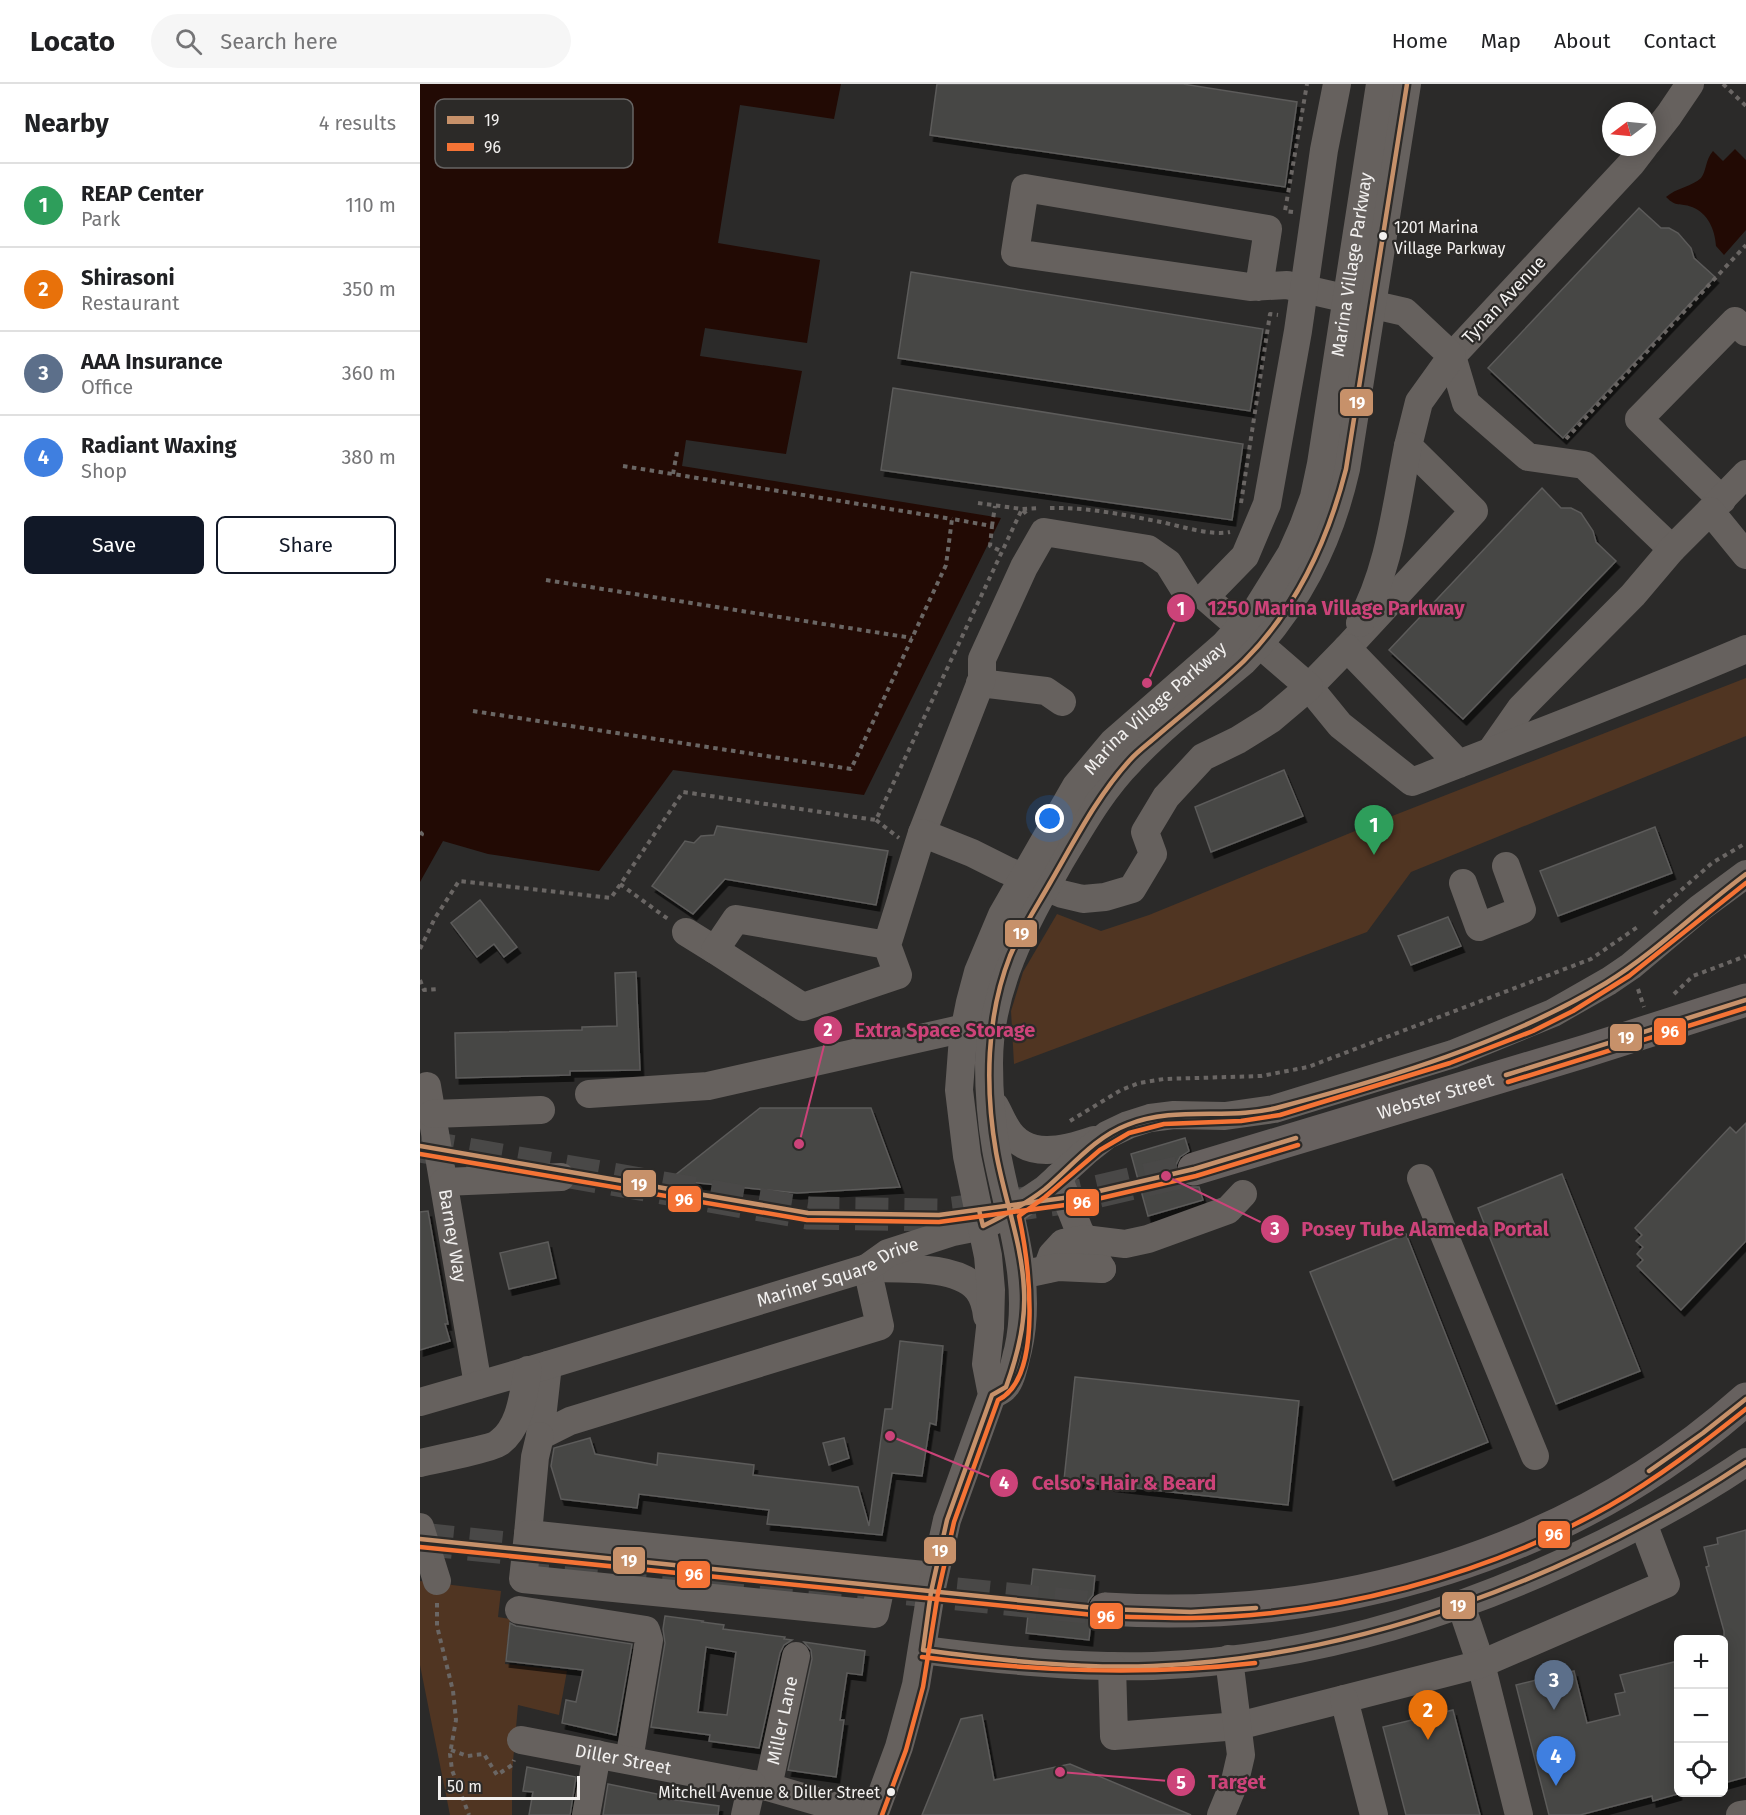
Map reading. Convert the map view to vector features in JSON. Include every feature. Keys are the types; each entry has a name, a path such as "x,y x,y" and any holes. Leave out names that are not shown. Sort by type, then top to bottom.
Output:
{"main road":[{"name":"Webster Street","path":"1194,1169 1746,1000"},
{"path":"1105,1609 1191,1612 1277,1606 1362,1592 1441,1570 1524,1539 1604,1499 1669,1458 1746,1399"}],"street":[{"path":"1337,84 1324,150 1304,289 1267,504 1245,556 1205,597 1309,687 1340,725 1412,782 1681,677 1746,649"},
{"name":"Marina Village Parkway","path":"1035,882 1002,915 986,952 964,1028 959,1090 962,1124 988,1252 991,1290 986,1364 992,1395 1006,1387 1014,1364 1035,1273 1011,1212 996,1151 990,1096 991,1026 995,1003 1060,811 1093,764 1133,723 1224,645 1251,635 1297,594 1314,566 1338,504 1346,469 1380,84"},
{"name":"Marina Village Parkway","path":"1360,302 1407,84"},
{"path":"1656,132 1690,84"},
{"name":"Tynan Avenue","path":"1637,156 1452,356 1466,403 1528,457 1584,465 1672,549"},
{"path":"1259,286 1268,229 1025,188 1015,253 1250,287 1287,285 1405,312 1452,356 1419,402 1408,446 1387,557 1367,611 1347,648"},
{"path":"1746,332 1735,321 1639,420 1716,505 1746,555"},
{"path":"922,833 1035,882 1083,899 1105,897 1132,889 1153,854 1145,832 1166,797 1203,757 1238,740 1270,720 1309,687 1474,511 1408,446"},
{"path":"1491,751 1521,708 1633,595 1672,549 1746,474"},
{"path":"686,932 803,1007 898,975 887,945 922,833 980,683 982,659 1024,567 1044,532 1148,549 1168,563 1186,592"},
{"path":"1347,648 1459,764"},
{"path":"980,683 1046,691 1062,702"},
{"path":"1463,884 1479,927 1522,910 1506,866"},
{"name":"Mariner Square Drive","path":"420,1402 867,1268 888,1253 953,1232 982,1226 1024,1205 1107,1135 1128,1125 1150,1118 1174,1115 1233,1115 1274,1109 1453,1054 1553,1013 1609,981 1631,966 1746,873"},
{"path":"716,950 736,919 887,945"},
{"path":"589,1094 708,1086 964,1028"},
{"name":"Barney Way","path":"427,1086 478,1385"},
{"path":"990,1096 1006,1129 1016,1140 1027,1147 1041,1151 1054,1151 1107,1135"},
{"path":"432,1114 542,1110"},
{"path":"1058,1177 1084,1239"},
{"path":"444,1182 561,1178"},
{"path":"1421,1178 1535,1456"},
{"path":"1035,1273 1063,1243 1084,1239 1125,1244 1148,1239 1228,1210 1243,1194"},
{"path":"540,1436 570,1420 880,1326 867,1268 936,1271 965,1279 978,1290 985,1304 990,1328"},
{"path":"538,1368 540,1436 535,1457 523,1579 875,1614 884,1571"},
{"path":"420,1463 500,1443 515,1423 538,1368"},
{"path":"874,1815 905,1725 923,1650 934,1576 951,1509 992,1395"},
{"path":"923,1650 1010,1661 1112,1666 1155,1665 1271,1654 1352,1638 1461,1605 1539,1574 1683,1503 1746,1462"},
{"path":"1112,1666 1114,1736 1238,1726 1481,1664 1666,1584 1644,1523"},
{"path":"420,1527 437,1581"},
{"path":"528,1534 934,1576"},
{"path":"1461,1605 1481,1664 1519,1815"},
{"path":"519,1610 646,1630 649,1640 629,1760"},
{"name":"Miller Lane","path":"745,1815 760,1785 796,1656"},
{"path":"1221,1815 1239,1768 1241,1755 1229,1659"},
{"path":"1344,1699 1374,1815"},
{"name":"Diller Street","path":"520,1740 760,1785 864,1815"},
{"path":"586,1815 597,1754"},
{"path":"1740,1815 1746,1814"}],"path":[{"path":"1724,84 1746,106"},
{"path":"1547,460 1746,245"},
{"path":"673,474 677,452"},
{"path":"623,466 992,526"},
{"path":"978,503 1022,509 1065,508 1117,514 1225,533 1237,530"},
{"path":"995,506 990,546 1001,551"},
{"path":"420,949 435,918 459,881 611,898 683,792 876,820 1022,509"},
{"path":"473,711 851,769 946,565 952,519"},
{"path":"546,580 912,638"},
{"path":"420,832 422,834 420,838"},
{"path":"1649,918 1712,863 1746,843"},
{"path":"620,884 686,932"},
{"path":"1065,1124 1121,1090 1139,1083 1164,1079 1261,1076 1308,1067 1591,959 1641,925"},
{"path":"1674,994 1699,973 1746,956"},
{"path":"1631,966 1652,1030"},
{"path":"420,980 424,990 438,989"},
{"path":"437,1581 437,1626 454,1701 456,1720 450,1754 452,1770 469,1815"}],"shaded area":[{"path":"420,84 841,84 834,119 740,105 718,243 820,260 807,343 705,328 700,356 802,371 786,454 686,440 682,466 1001,518 864,795 673,770 599,871 488,854 443,841 420,882"},
{"path":"1735,149 1746,160 1746,230 1724,255 1716,246 1712,228 1702,213 1692,207 1676,204 1666,197 1701,178 1713,151 1723,161"},
{"path":"1746,678 1746,736 1411,872 1367,932 1014,1064 1011,1011 1023,972 1057,914 1101,931 1149,915 1382,820"},
{"path":"420,1581 501,1591 498,1617 510,1619 505,1664 567,1671 559,1715 518,1705 512,1773 512,1815 450,1815 420,1665"}],"building":[{"path":"937,84 1183,84 1297,102 1285,187 930,135"},
{"path":"1639,208 1661,228 1669,228 1678,233 1691,248 1694,258 1715,277 1563,438 1488,368"},
{"path":"911,272 1263,329 1250,411 898,358"},
{"path":"893,388 1243,444 1232,520 881,470"},
{"path":"1542,488 1561,508 1571,508 1581,513 1593,531 1596,542 1616,561 1463,719 1389,650"},
{"path":"1284,770 1303,816 1211,852 1195,807"},
{"path":"717,826 888,851 876,905 725,879 693,914 652,886 685,841 694,843 701,836 714,835"},
{"path":"1655,827 1672,873 1558,916 1540,871"},
{"path":"480,900 517,947 504,957 494,944 477,957 451,923"},
{"path":"1448,917 1461,946 1411,965 1398,936"},
{"path":"636,972 640,1070 570,1071 570,1075 456,1078 455,1033 582,1030 582,1027 617,1026 615,973"},
{"path":"760,1108 871,1108 900,1187 797,1193 669,1180"},
{"path":"1746,1123 1746,1241 1681,1310 1637,1266 1643,1260 1637,1254 1643,1247 1636,1241 1642,1235 1635,1228 1730,1127 1736,1133"},
{"path":"1185,1138 1189,1151 1180,1157 1176,1165 1176,1174 1182,1183 1190,1187 1199,1187 1203,1200 1148,1216 1131,1154"},
{"path":"1562,1174 1640,1371 1556,1404 1478,1208"},
{"path":"428,1211 448,1324 445,1324 450,1341 420,1350 420,1212"},
{"path":"1406,1234 1488,1442 1393,1480 1310,1272"},
{"path":"548,1242 556,1278 509,1289 500,1253"},
{"path":"900,1341 943,1346 936,1425 930,1423 922,1476 892,1473 882,1535 767,1524 769,1510 639,1494 637,1508 561,1499 551,1466 554,1448 590,1438 595,1454 657,1465 658,1453 754,1465 753,1475 858,1487 869,1526 885,1409 892,1409"},
{"path":"1075,1377 1299,1401 1288,1505 1064,1480"},
{"path":"844,1438 849,1458 829,1465 823,1443"},
{"path":"1746,1530 1746,1777 1728,1782 1728,1635 1724,1635 1706,1567 1709,1566 1704,1547 1718,1544 1717,1538"},
{"path":"1033,1569 1095,1576 1093,1595 1086,1608 1091,1620 1089,1640 1026,1633"},
{"path":"665,1616 703,1621 724,1625 723,1629 785,1637 784,1639 792,1640 784,1645 780,1653 759,1748 709,1741 710,1735 651,1727 665,1643 663,1629","holes":["706,1647 736,1652 727,1715 698,1712"]},
{"path":"510,1623 516,1626 632,1644 616,1735 562,1723 566,1700 576,1702 583,1670 506,1661"},
{"path":"804,1642 865,1651 862,1675 847,1673 840,1720 844,1720 836,1777 788,1770 812,1659 811,1650"},
{"path":"1674,1662 1674,1795 1653,1801 1652,1796 1580,1815 1549,1815 1516,1685 1574,1671 1587,1723 1620,1715 1615,1694 1625,1692 1620,1675"},
{"path":"1453,1710 1480,1815 1406,1815 1383,1727"},
{"path":"982,1715 994,1780 1070,1764 1191,1815 922,1815 961,1719"},
{"path":"527,1767 576,1777 570,1815 529,1815 533,1792 523,1791"},
{"path":"608,1784 662,1795 661,1798 719,1806 718,1815 603,1815"}],"tunnel":[{"path":"420,1146 808,1213 939,1215 1078,1196 1194,1169"},
{"path":"420,1539 1105,1609"}],"transit line":[{"name":"19","path":"1407,84 1346,469 1320,547 1295,596 1263,640 1223,680 1136,754 1107,788 1024,928 1002,979 992,1028 990,1103 999,1169 1023,1272 1024,1314 1017,1352 1006,1387 992,1395 947,1520 931,1592 923,1650 1038,1663 1124,1667 1231,1659 1309,1646 1387,1628 1463,1604 1538,1575 1610,1541 1680,1503 1746,1462"},
{"name":"19","path":"979,1210 983,1226 1015,1209 1045,1189 1104,1137 1127,1125 1165,1116 1242,1113 1280,1107 1406,1070 1488,1041 1568,1004 1606,983 1660,944 1746,874"},
{"name":"96","path":"882,1815 906,1750 923,1687 938,1593 954,1522 998,1400 1013,1387 1022,1367 1028,1343 1029,1287 1019,1216 1100,1150 1129,1133 1164,1124 1241,1121 1280,1115 1450,1063 1533,1031 1573,1011 1629,976 1746,883"},
{"name":"19","path":"1506,1075 1746,1000"},
{"name":"96","path":"1508,1082 1746,1008"},
{"name":"19","path":"420,1146 808,1213 939,1215 1078,1196 1194,1169 1296,1138"},
{"name":"96","path":"420,1154 807,1220 939,1222 1080,1203 1196,1176 1298,1145"},
{"name":"19","path":"1649,1471 1746,1399"},
{"name":"96","path":"420,1547 1104,1616 1191,1618 1298,1610 1407,1588 1512,1553 1562,1531 1645,1484 1746,1409"},
{"name":"19","path":"420,1539 1105,1609 1191,1612 1256,1608"},
{"name":"96","path":"922,1657 1006,1666 1130,1671 1255,1663"}],"place":[{"name":"1201 Marina Village Parkway","path":"1383,236"},
{"name":"1250 Marina Village Parkway","path":"1147,683"},
{"name":"REAP Center","path":"1374,855"},
{"name":"Extra Space Storage","path":"799,1144"},
{"name":"Posey Tube Alameda Portal","path":"1166,1176"},
{"name":"Celso's Hair & Beard","path":"890,1436"},
{"name":"AAA Insurance","path":"1554,1710"},
{"name":"Shirasoni","path":"1428,1740"},
{"name":"Target","path":"1060,1772"},
{"name":"Radiant Waxing","path":"1556,1786"},
{"name":"Mitchell Avenue & Diller Street","path":"891,1792"}]}
